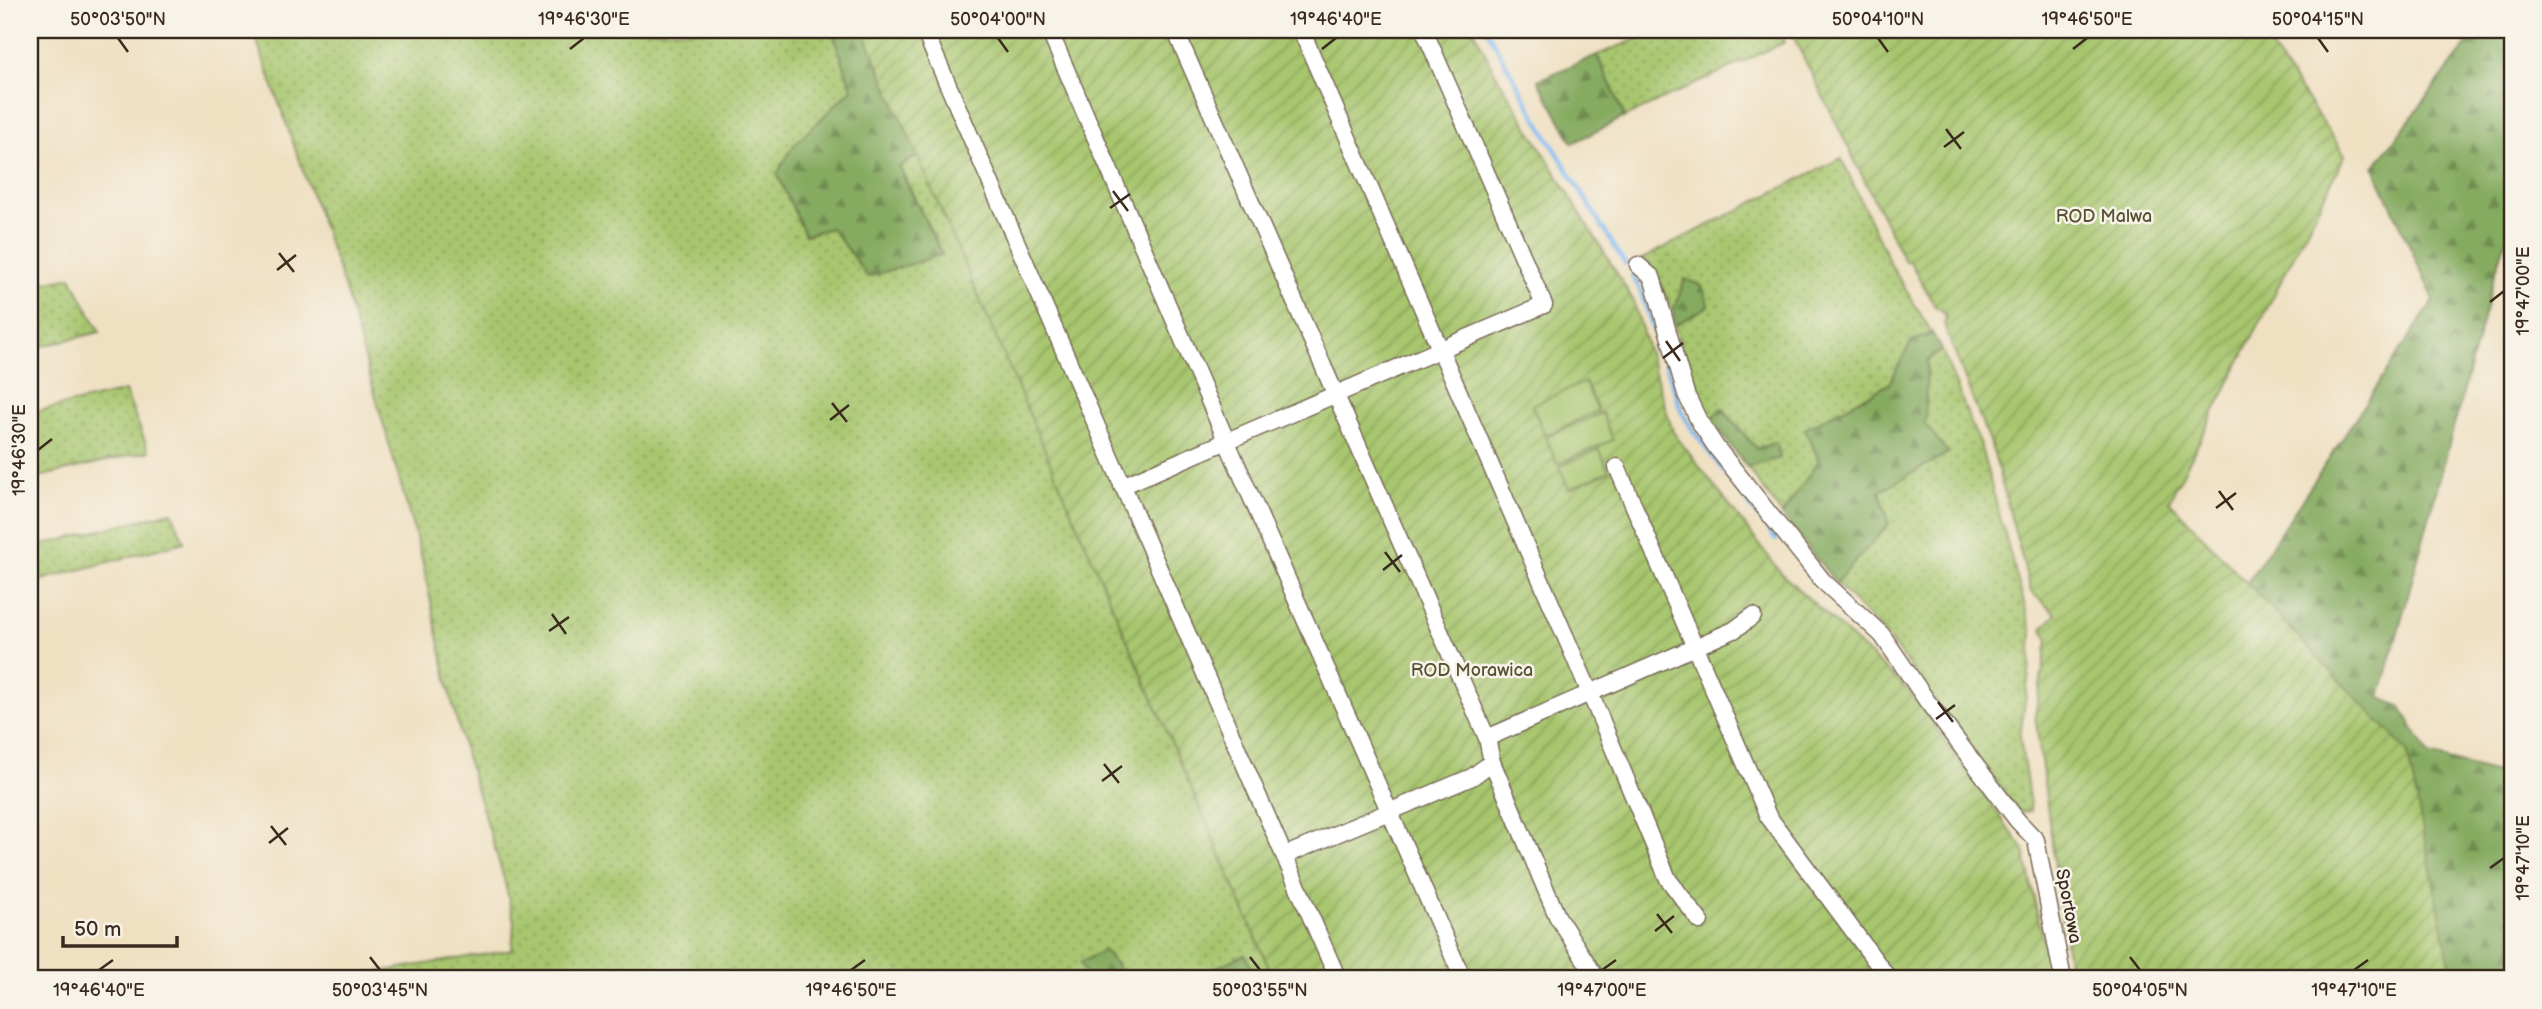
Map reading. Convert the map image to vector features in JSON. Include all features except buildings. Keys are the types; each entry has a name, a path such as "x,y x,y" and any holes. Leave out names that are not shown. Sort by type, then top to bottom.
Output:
{"street":[{"path":"924,30 1338,979"},
{"path":"1049,30 1463,979"},
{"path":"1175,30 1487,738 1492,762 1557,916 1597,979"},
{"path":"1300,30 1440,347 1668,878 1700,921"},
{"path":"1122,486 1544,304 1424,30"},
{"name":"Sportowa","path":"1638,265 1652,277 1686,394 1716,447 1823,581 1882,635 1927,701 2017,820 2036,840 2063,979"},
{"path":"1617,467 1768,816 1889,979"},
{"path":"1487,738 1734,630 1753,616"},
{"path":"1286,855 1472,777 1492,762"}],"green space":[{"path":"253,30 832,30 852,89 793,146 805,235 831,228 942,254 899,166 918,156 1274,979 334,979 512,950 514,922 503,875 465,753 422,559 344,286"},
{"path":"832,30 863,30 918,156 899,167 942,255 868,277 831,228 805,235 777,174 793,146 852,89"},
{"name":"ROD Morawica","path":"863,30 1474,30 1493,69 1633,300 1673,432 1782,574 1910,692 2024,850 2051,979 1274,979"},
{"path":"1659,30 1779,30 1785,42 1625,117 1597,55"},
{"name":"ROD Malwa","path":"1790,30 2259,30 2345,155 2169,501 2407,751 2453,979 2070,979 2035,715 2048,640 2042,629 2056,614 2031,592 1994,454 1944,325 1946,317 1941,309 1936,308 1909,260 1905,262"},
{"path":"2478,30 2512,30 2512,222 2496,271 2380,698 2400,706 2429,755 2512,777 2512,979 2453,979 2441,924 2316,979 2419,812 2406,751 2247,583 2434,300 2374,167"},
{"path":"1597,55 1625,117 1573,143 1538,80"},
{"path":"1841,158 1892,267 1932,333 1911,342 1889,384 1805,429 1819,460 1782,515 1747,467 1780,458 1776,442 1757,449 1722,408 1711,420 1694,396 1675,325 1709,306 1685,279 1673,312 1655,272 1640,260"},
{"path":"71,277 100,332 30,349 30,286"},
{"path":"1685,279 1702,286 1709,306 1675,325 1673,312"},
{"path":"1932,333 1942,350 1927,361 1925,424 1948,453 1880,491 1889,524 1836,583 1782,515 1819,460 1805,429 1889,384 1911,342"},
{"path":"1942,350 1981,448 2032,632 2020,737 2031,811 2019,812 1885,634 1836,583 1888,524 1880,491 1947,453 1925,424 1927,361"},
{"path":"1585,382 1598,411 1545,435 1532,405"},
{"path":"125,391 149,451 30,479 30,413"},
{"path":"1721,408 1757,449 1776,442 1780,458 1747,467 1711,420"},
{"path":"1602,413 1613,440 1557,464 1546,437"},
{"path":"1599,449 1609,471 1569,489 1559,467"},
{"path":"172,512 184,542 30,583 30,548"},
{"path":"1104,950 1127,979 1089,979 1080,963"},
{"path":"1245,954 1257,979 1191,979"}],"waterway":[{"path":"1487,30 1541,126 1625,264"},
{"path":"1632,276 1639,287 1682,412 1694,432 1776,540"}]}
